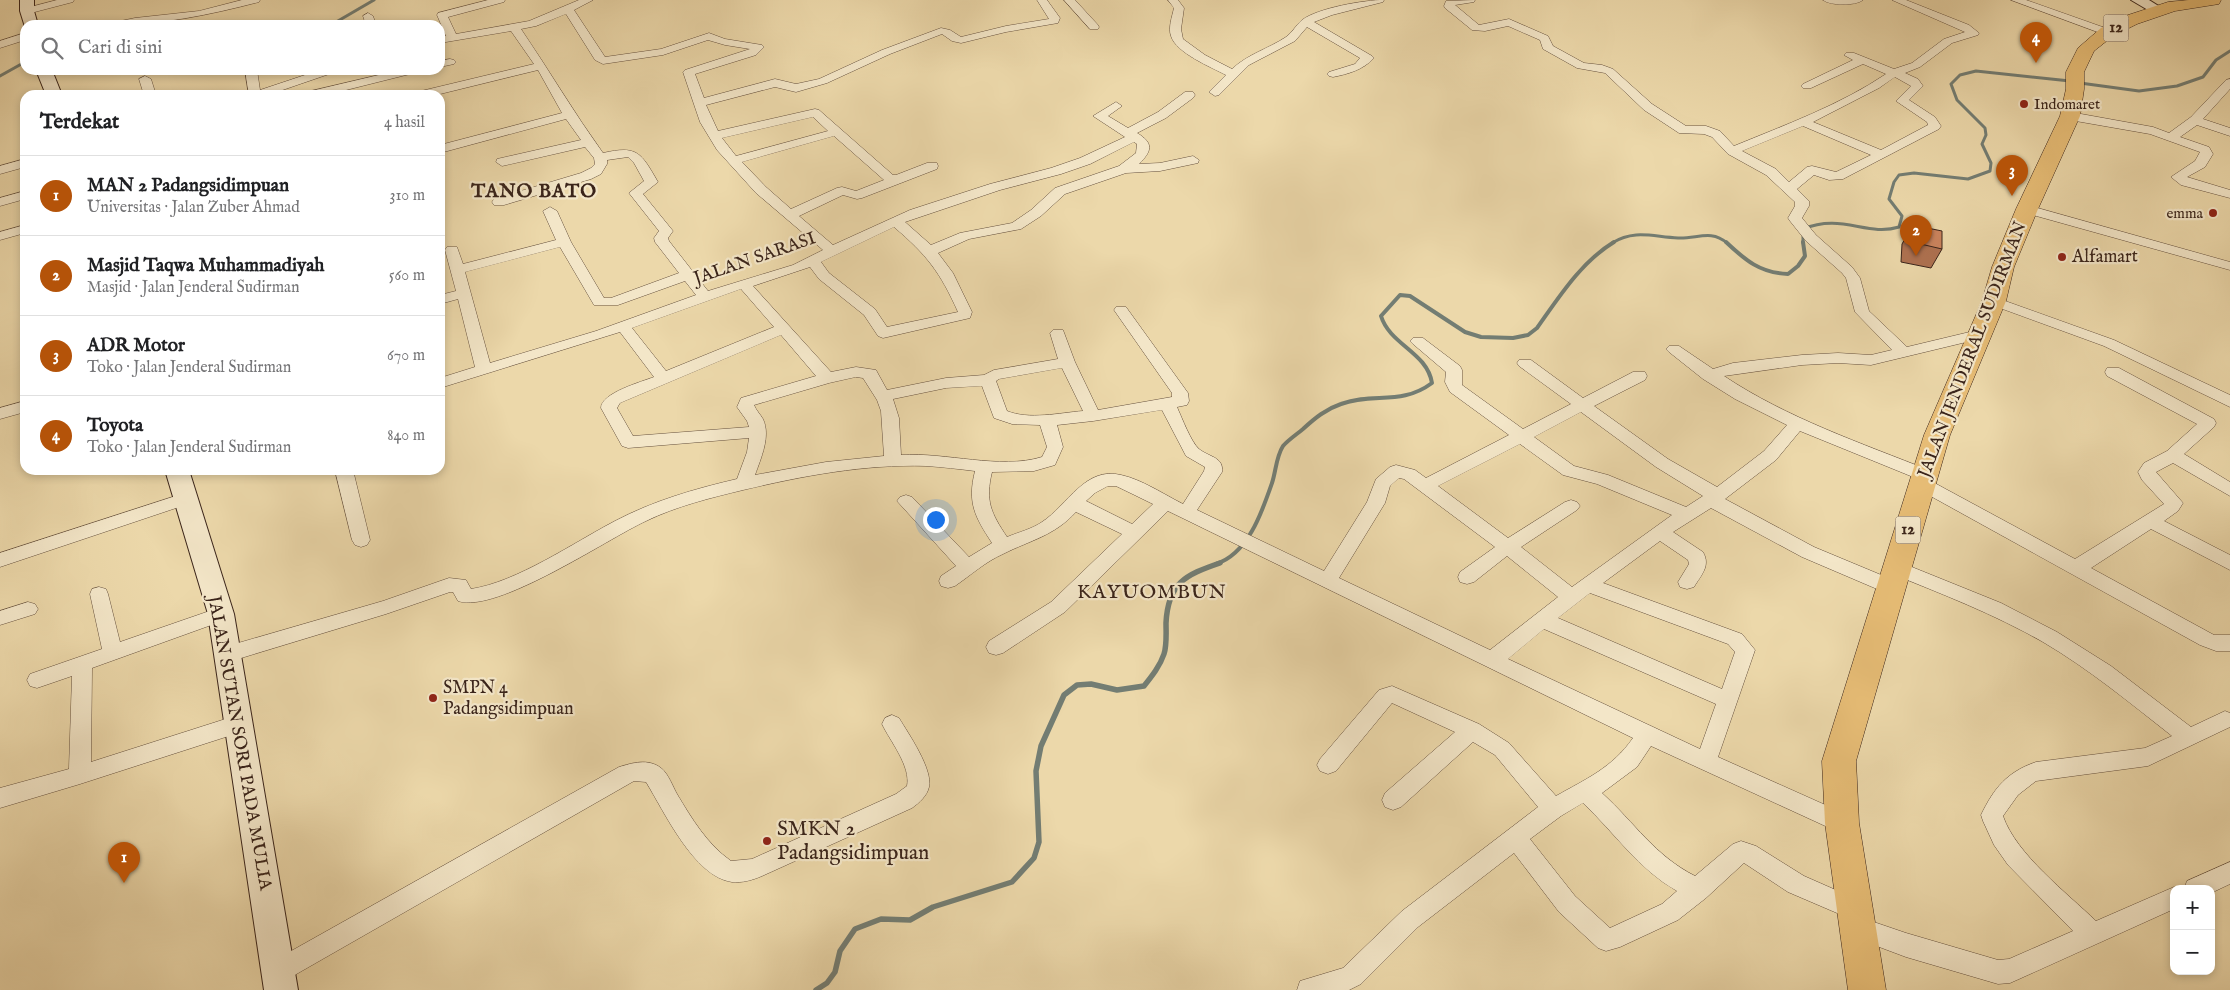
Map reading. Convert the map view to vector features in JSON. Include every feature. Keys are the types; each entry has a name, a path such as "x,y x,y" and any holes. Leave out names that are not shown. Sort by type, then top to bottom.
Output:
{"highway":[{"name":"JALAN JENDERAL SUDIRMAN","path":"1867,990 1842,823 1839,760 1937,435 1994,301 2004,267 2074,92 2087,48 2107,32 2131,20 2173,5 2184,6 2213,0"}],"street":[{"path":"28,12 69,0"},
{"path":"199,0 213,11"},
{"path":"150,20 213,11 256,0"},
{"path":"444,20 442,15 470,3 500,0"},
{"path":"445,39 515,28 538,22 588,0"},
{"path":"699,103 775,83 796,88 823,81 886,52 941,31 946,31 956,39 961,40 1006,29 1054,21 1055,18 1042,0"},
{"path":"1069,0 1094,27"},
{"path":"1174,0 1179,8 1176,31 1178,39 1199,57 1232,73"},
{"path":"1215,92 1232,73 1245,63 1291,39 1306,22 1328,13 1379,0"},
{"path":"1470,0 1450,3 1449,6 1476,28 1485,28 1506,22 1513,23 1544,38 1547,42 1547,47 1574,63 1609,71 1648,107 1671,123 1683,130 1706,130 1716,134 1732,151 1760,165 1790,188 1802,200 1802,206 1795,218 1799,224 1811,238 1847,270 1853,278 1862,312 1903,352"},
{"path":"1828,0 1858,0"},
{"path":"1732,151 1803,122 1874,86 1894,73 1916,65 1948,41 1974,32 1897,0"},
{"path":"2016,0 2107,32"},
{"path":"2138,0 2173,5"},
{"path":"568,9 599,58 603,61 614,61 663,52 709,36 717,42 732,42 758,48 752,53 692,70 689,74 699,103 713,136 733,161 788,215 832,251"},
{"path":"445,22 452,37"},
{"path":"1306,22 1368,58 1361,62 1359,66 1333,74"},
{"path":"499,202 593,174 600,166 600,158 569,115 541,66 515,28"},
{"path":"0,45 20,38"},
{"path":"1790,188 1812,170 1829,176 1838,176 1935,126 1931,120 1902,101 1917,86 1917,83 1850,55"},
{"path":"1807,86 1863,60"},
{"path":"441,90 541,66"},
{"path":"46,75 52,90"},
{"path":"252,75 254,90"},
{"path":"272,90 315,75"},
{"path":"328,90 380,75"},
{"path":"145,79 148,90"},
{"path":"2171,137 2195,120 2230,82"},
{"path":"2074,92 2148,130 2207,152 2200,164 2178,177 2186,182 2230,194"},
{"name":"JALAN SARASI","path":"445,382 623,326 744,284 784,273 814,261 895,221 995,186 1056,171 1085,161 1131,135 1189,95"},
{"path":"1116,106 1099,116 1143,144 1142,154 1124,169"},
{"path":"713,136 815,113 889,178 896,179"},
{"path":"445,147 569,115"},
{"path":"2195,120 2230,132"},
{"path":"1803,122 1881,155"},
{"path":"733,161 836,132"},
{"path":"502,162 589,142"},
{"path":"600,158 628,151 636,158 651,182 636,193 666,231 661,238 662,242 705,297"},
{"path":"930,252 965,236 1016,226 1036,213 1060,191 1124,169 1160,167 1193,160"},
{"path":"0,170 20,164"},
{"path":"788,215 842,191 857,195 932,166"},
{"path":"0,202 20,196"},
{"path":"2027,209 2230,266"},
{"path":"550,211 564,242 602,303 613,302 688,275"},
{"path":"814,261 824,276 870,312 883,332 965,316 965,312 948,276 930,252 895,221"},
{"path":"0,236 20,230"},
{"path":"458,270 564,242"},
{"path":"452,250 484,370"},
{"path":"744,284 827,378"},
{"path":"445,298 463,293"},
{"path":"1994,301 2109,343 2230,402"},
{"path":"988,380 1000,414 1012,419 1047,420 1093,416 1181,401 1182,396 1121,310"},
{"path":"623,326 663,378"},
{"path":"758,432 628,442 609,408 610,402 784,328"},
{"path":"1058,333 1067,362 1093,416"},
{"path":"1709,375 1733,368 1802,360 1838,358 1871,360 1978,336"},
{"path":"1418,340 1454,370 1453,382 1456,388 1568,471 1602,479 1687,514"},
{"path":"1674,350 1741,395 1797,423 1924,480 2076,568 2207,640 2216,643 2230,643"},
{"path":"884,396 946,383 988,380 994,375 1067,362"},
{"path":"1525,362 1662,463 1714,497 1808,552 1987,606 2050,637 2098,669 2189,737"},
{"path":"744,483 755,452 758,432 755,420 745,407 748,402 827,378 856,372 867,372 870,374 874,387 884,396 890,412 893,461"},
{"path":"2076,568 2172,507 2174,503 2170,496 2148,476 2147,472 2150,467 2173,455 2208,423 2113,372"},
{"path":"1424,486 1639,376"},
{"path":"1167,404 1192,452 1214,465 1213,472 1187,512"},
{"path":"0,414 20,408"},
{"path":"228,654 386,607 449,585 459,585 465,596 468,597 499,588 540,572 651,512 684,500 744,483 831,468 893,461 941,461 1029,466 1050,461 1055,447 1047,420"},
{"path":"1492,660 1542,620 1660,532 1762,463 1790,435 1797,423"},
{"path":"2173,455 2230,490"},
{"path":"986,465 979,487 978,499 984,516 1004,546"},
{"path":"1327,581 1376,503 1382,483 1388,477 1401,471 1409,474 1507,546 1572,598"},
{"name":"JALAN SUTAN SORI PADA MULIA","path":"178,475 221,614 279,981"},
{"path":"345,475 361,540"},
{"path":"948,581 1004,546 1050,526 1087,488 1108,478 1119,480 1225,529 1327,581 1647,736 1842,823"},
{"path":"0,560 185,499"},
{"path":"906,501 968,568"},
{"path":"1074,502 1135,533"},
{"path":"996,648 1058,607 1166,502"},
{"path":"1467,578 1507,546 1571,506"},
{"path":"2150,521 2226,555"},
{"path":"1660,532 1697,558 1698,565 1687,582"},
{"path":"1589,585 1735,639 1745,650 1706,762"},
{"path":"98,594 113,654"},
{"path":"0,618 28,609"},
{"path":"37,680 221,614"},
{"path":"1542,620 1727,700"},
{"path":"80,775 82,664"},
{"path":"1328,766 1388,695 1396,695 1428,712 1472,730 1502,749 1552,809"},
{"path":"2092,934 2007,847 1995,825 1992,815 2009,787 2025,774 2036,771 2148,757 2225,720"},
{"path":"0,798 80,775 238,724"},
{"path":"279,981 627,774 650,772 654,775 699,846 725,870 742,872 754,869 904,800 915,792 919,785 918,776 892,724"},
{"path":"1393,800 1472,730"},
{"path":"1309,990 1337,984 1352,976 1410,919 1515,837 1552,809 1606,779 1629,761 1647,736"},
{"path":"1585,791 1616,820 1644,854 1670,875 1698,890"},
{"path":"1515,837 1566,904 1606,940 1612,940 1664,915 1698,890 1740,851 1744,851 1796,884 1906,945 1998,972 2010,970 2170,900"},
{"path":"2205,885 2229,875"}],"building":[{"path":"1913,225 1942,231 1942,249 1912,242"}],"waterway":[{"path":"340,20 374,0"},
{"path":"2080,83 2139,91 2177,86 2203,77 2216,60 2230,51"},
{"path":"0,76 20,65"},
{"path":"1803,242 1803,229 1817,225 1830,223 1876,229 1899,227 1902,216 1889,199 1894,182 1899,175 1914,173 1968,179 1990,171 1991,163 1982,144 1986,135 1985,128 1957,100 1951,84 1960,75 1976,71 2070,81"},
{"path":"1614,242 1628,236 1644,235 1678,238 1715,236 1727,243"},
{"path":"1216,564 1227,559 1237,551 1252,531 1268,494 1277,459 1283,446 1290,439 1330,408 1365,399 1398,397 1421,390 1432,383 1429,372 1423,364 1392,334 1381,316 1400,295 1410,296 1465,332 1481,337 1513,338 1528,335 1537,328 1562,292 1581,270 1602,250 1614,242"},
{"path":"1726,242 1761,268 1788,274 1798,266 1805,256 1803,242"},
{"path":"816,990 827,983 835,972 840,951 855,929 881,919 910,920 933,907 1012,882 1034,858 1039,842 1036,771 1041,746 1064,695 1077,685 1091,684 1117,690 1144,686 1153,675 1164,654 1167,609 1170,598 1181,582 1188,577 1220,563"}],"place":[{"name":"Toyota","path":"2036,63"},
{"name":"Indomaret","path":"2024,104"},
{"name":"ADR Motor","path":"2012,196"},
{"name":"emma","path":"2213,213"},
{"name":"Masjid Taqwa Muhammadiyah","path":"1916,256"},
{"name":"Alfamart","path":"2062,257"},
{"name":"SMPN 4 Padangsidimpuan","path":"433,698"},
{"name":"SMKN 2 Padangsidimpuan","path":"767,841"},
{"name":"MAN 2 Padangsidimpuan","path":"124,883"}],"district":[{"name":"TANO BATO","path":"534,192"},
{"name":"KAYUOMBUN","path":"1152,592"}]}
